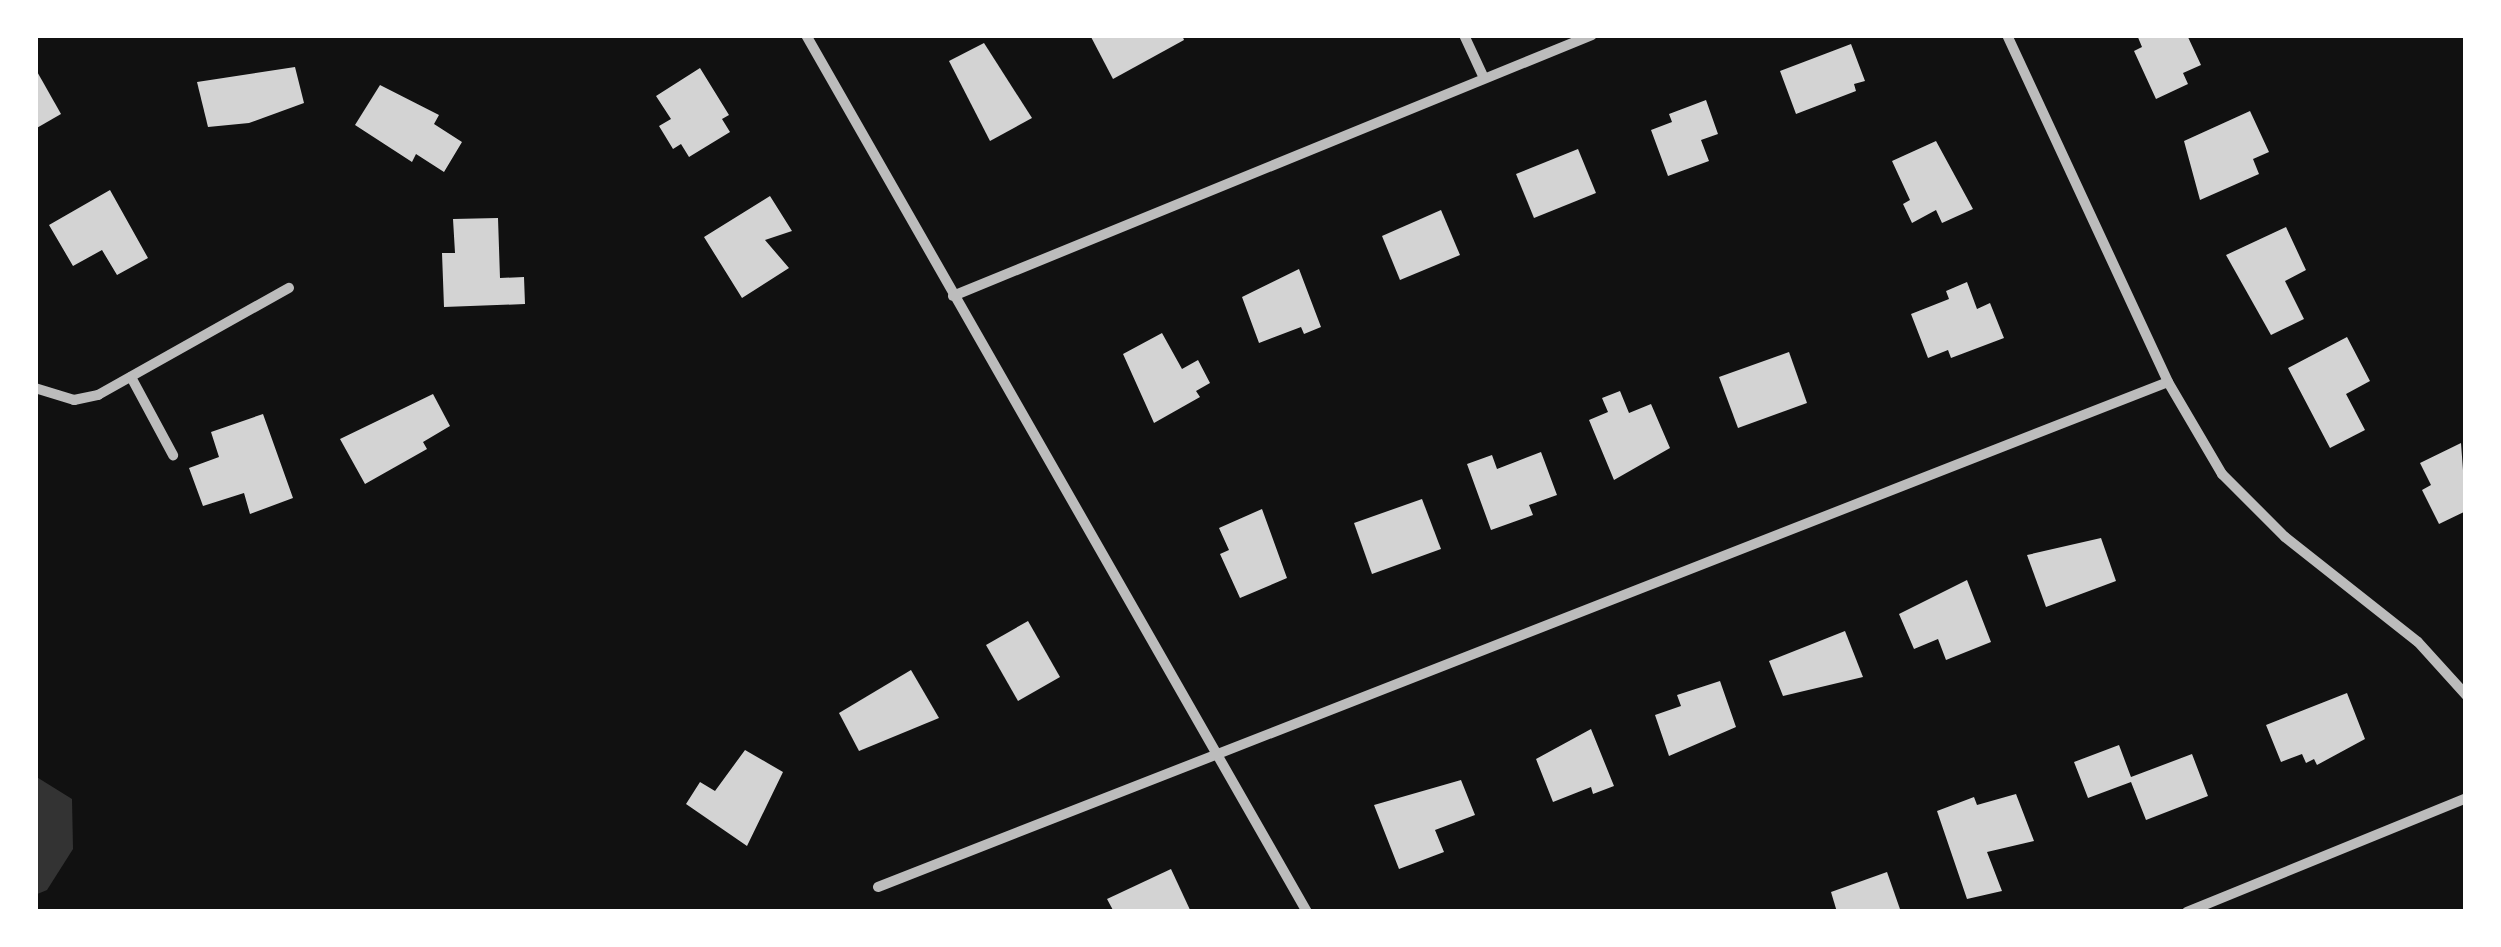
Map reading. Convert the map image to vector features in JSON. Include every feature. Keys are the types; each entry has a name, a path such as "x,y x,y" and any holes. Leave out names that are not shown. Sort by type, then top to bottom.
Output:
{"street":[{"path":"806,35 1307,912"},
{"path":"1464,35 1484,78"},
{"path":"953,296 1592,35"},
{"path":"2007,35 2168,382 2222,474 2260,515 2418,642 2466,695"},
{"path":"35,388 74,400 131,377 288,288"},
{"path":"131,377 173,455"},
{"path":"878,887 2168,382"},
{"path":"2187,912 2466,798"}],"shaded area":[{"path":"35,776 72,799 73,849 47,890 35,895"}],"building":[{"path":"1090,35 1182,35 1184,40 1113,79"},
{"path":"2137,35 2187,35 2201,65 2183,73 2188,84 2156,99 2134,51 2142,47"},
{"path":"984,43 1032,118 990,141 949,61"},
{"path":"1851,44 1865,81 1854,84 1856,91 1796,114 1780,71"},
{"path":"295,67 304,103 249,123 208,127 197,82"},
{"path":"35,68 61,114 35,129"},
{"path":"700,68 729,115 722,119 730,132 689,157 681,144 673,149 659,126 671,119 656,96"},
{"path":"380,85 439,115 434,124 462,142 444,172 416,154 412,162 355,125"},
{"path":"1706,100 1718,134 1701,140 1709,161 1668,176 1651,130 1672,122 1669,114"},
{"path":"2250,111 2269,152 2253,159 2259,174 2200,200 2184,141"},
{"path":"1936,141 1973,209 1942,223 1936,210 1912,223 1903,204 1910,200 1892,161"},
{"path":"1578,149 1596,193 1534,218 1516,174"},
{"path":"110,190 148,258 117,275 102,250 73,266 49,225"},
{"path":"770,196 792,231 765,240 789,268 742,298 704,237"},
{"path":"1441,210 1460,255 1400,280 1382,236"},
{"path":"498,218 500,278 524,277 525,304 444,307 442,253 455,253 453,219"},
{"path":"2286,227 2306,270 2285,281 2304,319 2271,335 2226,255"},
{"path":"1299,269 1321,327 1304,334 1301,327 1259,343 1242,297"},
{"path":"1967,282 1977,309 1990,303 2004,338 1951,358 1948,350 1928,358 1911,314 1949,299 1946,291"},
{"path":"1162,333 1182,369 1198,360 1210,383 1196,391 1200,397 1154,423 1123,354"},
{"path":"2347,337 2370,381 2346,394 2365,430 2330,448 2288,368"},
{"path":"1789,352 1807,403 1738,428 1719,377"},
{"path":"1620,391 1629,413 1651,404 1670,448 1614,480 1589,420 1608,412 1602,398"},
{"path":"433,394 450,426 423,442 427,449 365,484 340,439"},
{"path":"263,414 293,498 250,514 244,493 203,506 189,468 219,457 211,432"},
{"path":"2461,443 2466,511 2439,524 2422,490 2431,485 2420,463"},
{"path":"1541,452 1557,495 1529,505 1533,515 1491,530 1467,464 1492,455 1497,469"},
{"path":"1422,499 1441,549 1372,574 1354,523"},
{"path":"1262,509 1287,578 1240,598 1220,554 1229,550 1219,528"},
{"path":"2101,538 2116,581 2046,607 2027,555"},
{"path":"1967,580 1991,642 1946,660 1938,639 1914,649 1899,614"},
{"path":"1028,621 1060,677 1018,701 986,645"},
{"path":"1845,631 1863,677 1783,696 1769,661"},
{"path":"911,670 939,718 859,751 839,713"},
{"path":"1720,681 1736,727 1669,756 1655,715 1681,706 1677,695"},
{"path":"2347,693 2365,739 2317,765 2314,759 2306,763 2302,754 2281,762 2266,725"},
{"path":"1591,729 1614,786 1593,794 1591,787 1553,802 1536,759"},
{"path":"2119,745 2131,777 2192,754 2208,796 2146,820 2131,782 2088,798 2074,762"},
{"path":"745,750 783,772 747,846 686,804 700,782 715,791"},
{"path":"1461,780 1475,815 1435,830 1444,852 1399,869 1374,805"},
{"path":"2016,794 2034,841 1987,852 2002,891 1967,899 1937,811 1974,797 1977,805"},
{"path":"1171,869 1191,912 1114,912 1107,899"},
{"path":"1887,872 1901,912 1837,912 1831,892"}]}
